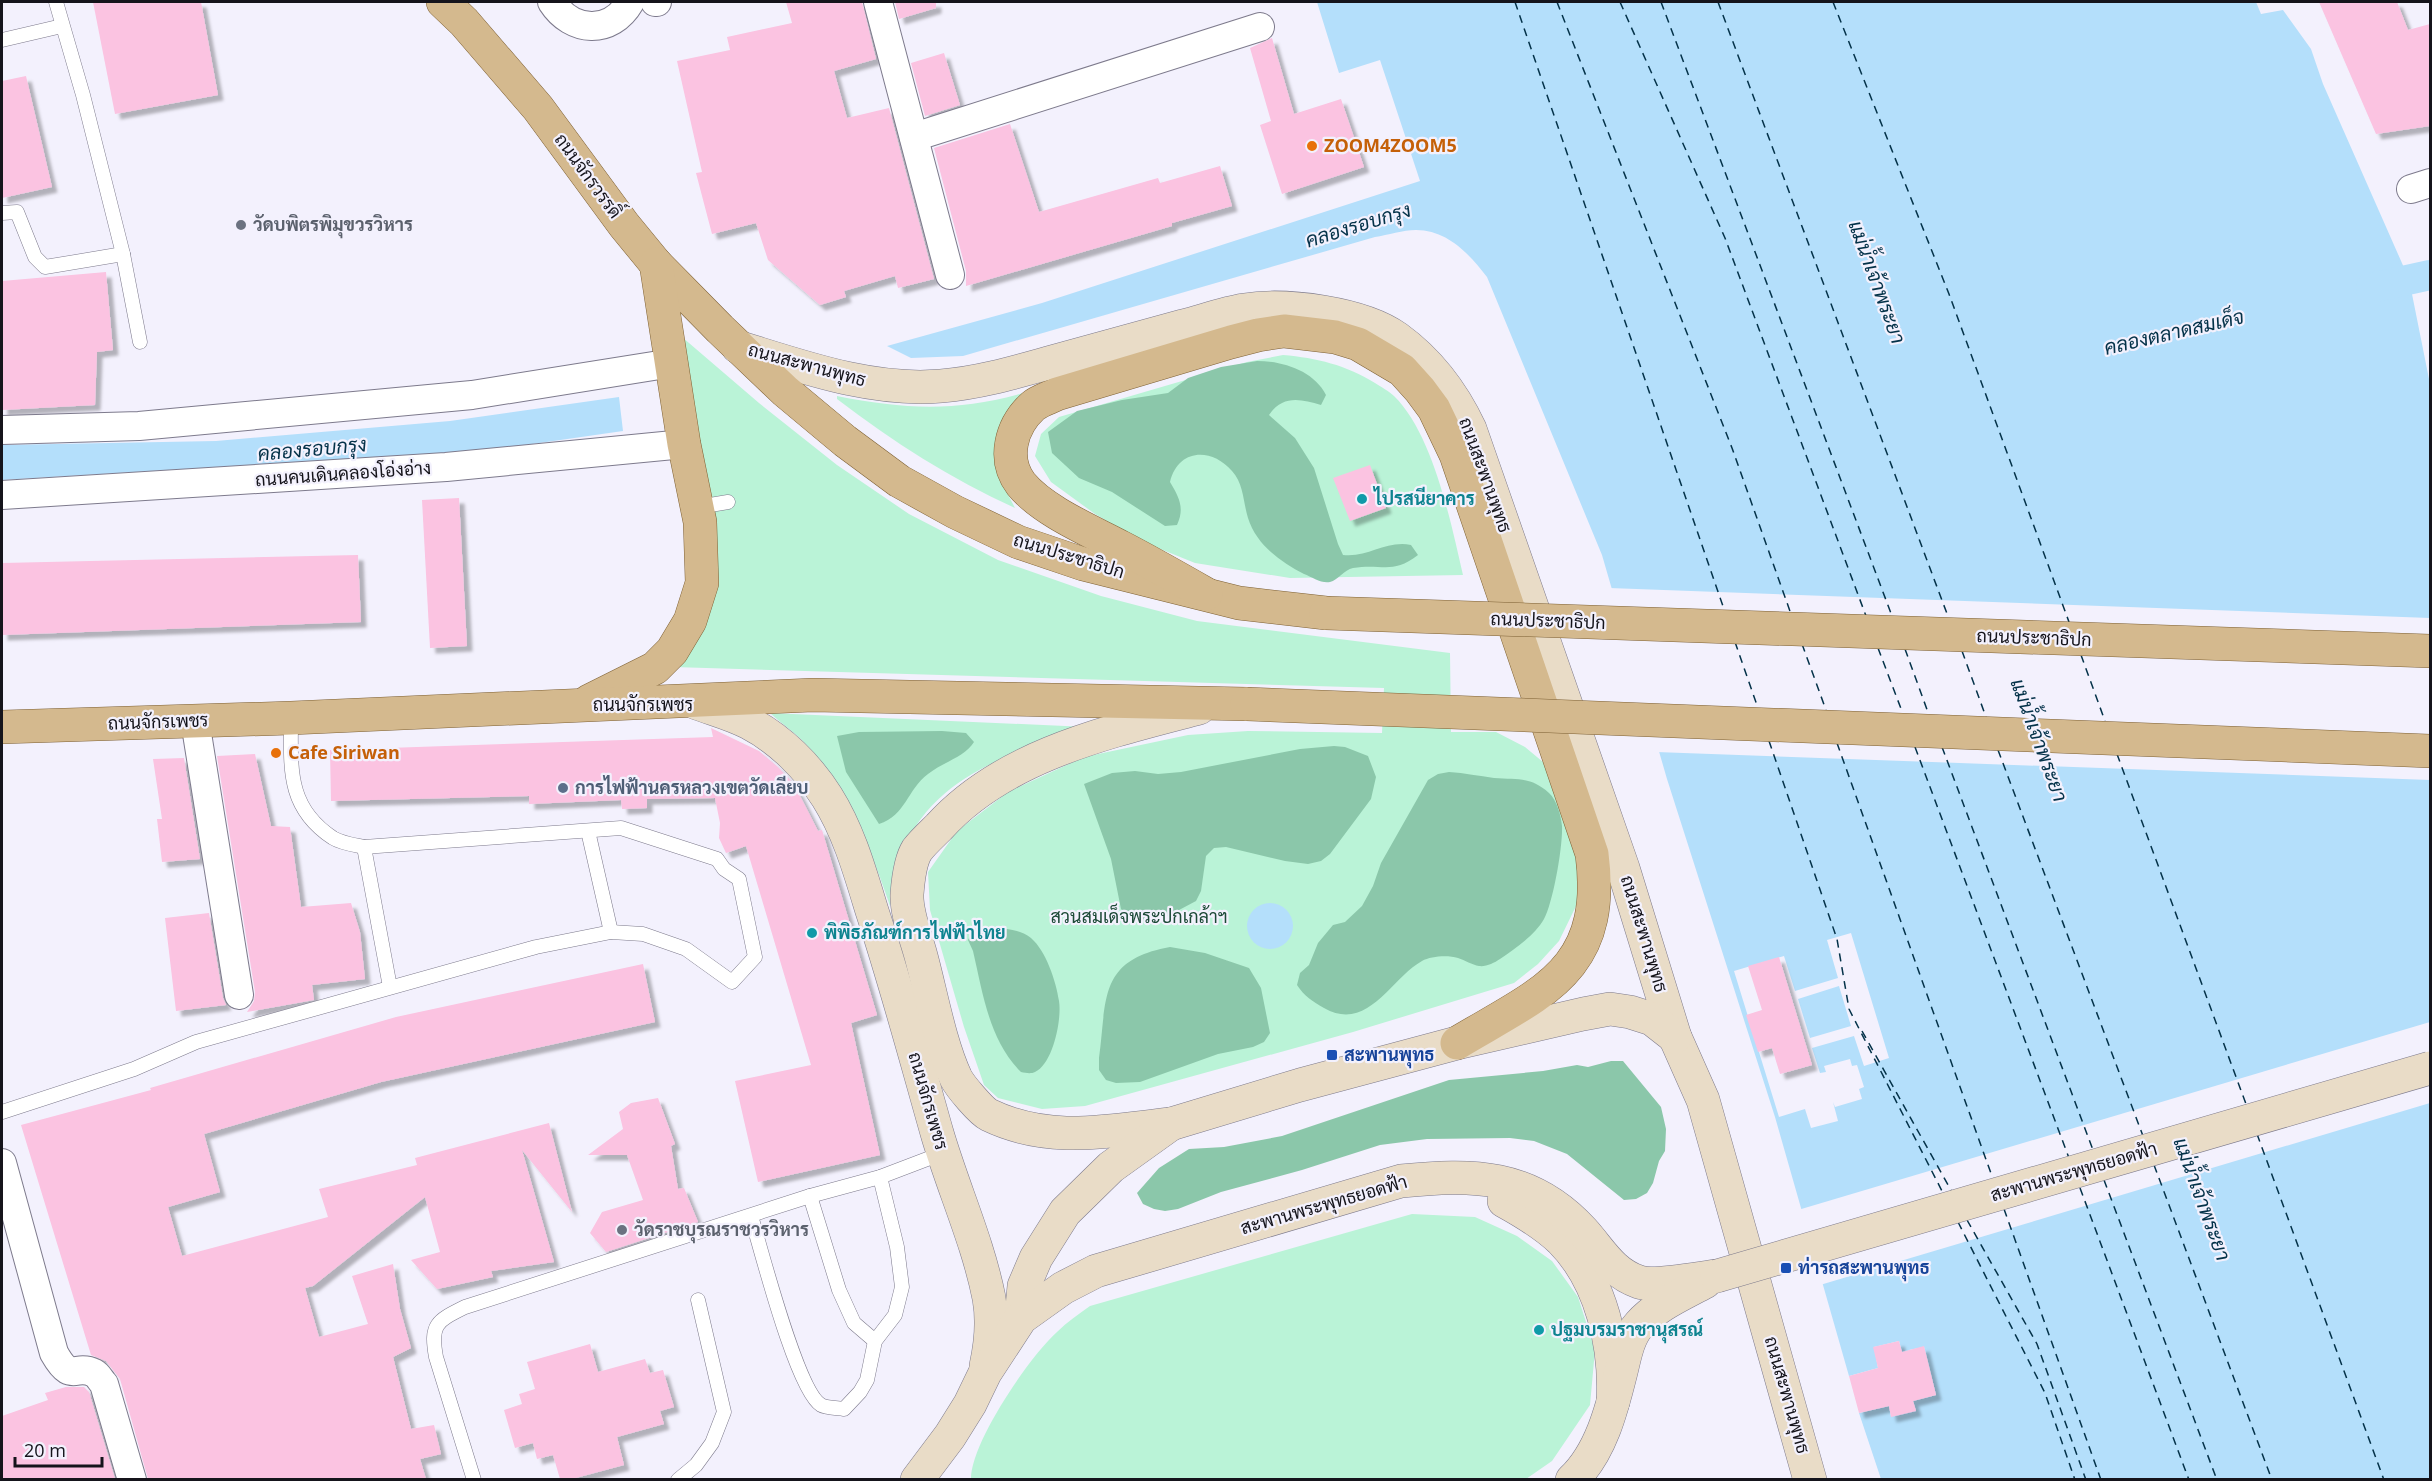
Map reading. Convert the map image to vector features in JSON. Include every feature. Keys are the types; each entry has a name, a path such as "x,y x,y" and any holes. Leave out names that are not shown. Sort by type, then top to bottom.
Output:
{"main road":[{"name":"ถนนจักรวรรดิ์","path":"443,2 464,22 538,108 624,225 656,264 738,347"},
{"path":"579,705 656,668 672,651 690,621 702,583 700,522 713,504 683,438 656,264"},
{"path":"1206,594 1067,518 1022,485 1014,473 1010,450 1019,422 1034,405 1057,394 1258,334 1284,331 1335,337 1350,342 1402,370 1434,409 1456,455 1592,854 1595,878 1590,926 1570,966 1550,987 1456,1043"},
{"name":"ถนนประชาธิปก","path":"738,347 785,391 845,441 899,481 955,512 1018,542 1083,564 1239,603 1326,613 2430,651"},
{"path":"694,702 813,695 1247,704 2430,751"},
{"name":"ถนนจักรเพชร","path":"2,727 694,702"}],"street":[{"path":"552,2 560,13 572,22 585,26 600,25 614,20 625,11 630,2"},
{"path":"878,2 950,275"},
{"path":"914,136 1260,27"},
{"name":"ถนนสะพานพุทธ","path":"738,347 823,372 865,381 940,386 996,377 1244,310 1292,308 1315,310 1345,317 1395,336 1415,352 1439,377 1457,402 1470,429 1623,868 1675,1037 1703,1100 1810,1479"},
{"path":"2,430 139,426 460,396 674,371"},
{"name":"ถนนคนเดินคลองโอ่งอ่าง","path":"2,495 446,467 683,438"},
{"name":"ถนนจักรเพชร","path":"694,702 749,723 791,753 809,772 827,797 848,835 989,1299 991,1343 985,1373"},
{"path":"1171,1124 1102,1132 1053,1133 1030,1131 986,1114 957,1079 940,1029 907,896 917,850 952,812 977,791 1033,760 1084,741 1139,723 1213,704"},
{"path":"195,721 239,995"},
{"name":"ถนนสะพานพุทธ","path":"1021,1318 1024,1286 1036,1258 1065,1212 1111,1167 1171,1124 1300,1085 1456,1043 1610,1009 1652,1019 1675,1037"},
{"name":"สะพานพระพุทธยอดฟ้า","path":"1572,1479 1592,1454 1602,1434 1629,1341 1638,1325 1680,1295 1717,1276 2430,1068"},
{"path":"2,1163 10,1227 54,1353 62,1367 72,1372 95,1373 104,1384 132,1479"},
{"path":"1451,1176 1492,1194 1530,1215 1561,1240 1573,1255 1593,1289 1604,1317 1611,1352 1613,1402"},
{"name":"สะพานพระพุทธยอดฟ้า","path":"1021,1318 1063,1288 1096,1271 1401,1181 1451,1176 1491,1179 1521,1187 1557,1206 1616,1270 1641,1283 1717,1276"},
{"name":"ถนนจักรเพชร","path":"946,1479 950,1436 970,1404 985,1373 1021,1318"},
{"path":"917,1479 950,1436"}],"lane":[{"path":"56,2 83,95 123,254 140,342"},
{"path":"2,40 62,26"},
{"path":"2,213 17,212 35,257 45,267 123,254"},
{"path":"2,1112 134,1069 196,1041 536,947 611,932 643,934 686,949 732,982 755,957 739,879 724,869 717,859 621,828 364,847 334,839 312,819 298,799 292,780 291,718"},
{"path":"588,831 611,932"},
{"path":"364,847 390,987"},
{"path":"474,1479 436,1357 432,1337 440,1319 465,1307 810,1196 880,1177 943,1153"},
{"path":"751,1216 794,1356 808,1390 821,1405 844,1409 860,1392 867,1380 874,1341 895,1315 902,1287 897,1247 880,1177"},
{"path":"810,1196 839,1290 854,1323 874,1341"},
{"path":"678,1479 696,1465 712,1443 724,1412 698,1300"}],"green space":[{"name":"สวนสมเด็จพระปกเกล้าฯ","path":"682,337 759,403 837,465 909,514 998,560 1101,596 1197,621 1450,653 1451,732 1496,732 1525,747 1549,767 1581,861 1577,904 1559,941 1538,964 1514,983 1353,1032 1085,1106 1042,1109 998,1098 984,1085 964,1027 930,910 928,872 957,831 1008,792 1084,757 1188,735 1248,731 1382,733 1384,688 673,667 690,640"},
{"path":"1283,355 1319,360 1353,371 1390,392 1408,412 1420,433 1439,480 1463,575 1290,578 1195,563 1143,542 1095,514 1051,482 1035,456 1041,434 1059,417 1247,362"},
{"path":"1257,361 1287,365 1297,369 1314,380 1326,395 1321,405 1299,400 1286,401 1269,415 1295,438 1314,468 1343,555 1361,554 1402,544 1411,545 1418,555 1394,567 1353,568 1333,581 1320,581 1286,564 1263,544 1246,512 1241,487 1236,476 1224,463 1215,458 1196,455 1180,463 1174,471 1170,482 1178,498 1181,513 1177,525 1165,526 1112,492 1079,478 1052,453 1048,432 1077,411 1122,400 1168,393 1188,378 1221,367"},
{"path":"1030,391 1002,483 1015,508 923,459 837,399 837,396 887,404 934,407 981,403"},
{"path":"770,713 1087,727 1001,759 975,772 951,788 930,807 912,831 898,861 890,906 867,845 848,805 807,745"},
{"path":"859,732 966,733 974,742 965,752 921,780 895,815 879,824 846,772 837,736"},
{"path":"1345,747 1368,756 1376,777 1371,799 1330,854 1321,861 1308,864 1226,847 1214,848 1206,856 1201,891 1196,901 1164,918 1140,922 1129,917 1121,909 1111,859 1084,784 1112,773 1181,772 1300,749"},
{"path":"1449,772 1529,781 1549,793 1554,800 1561,818 1562,835 1554,888 1544,919 1524,941 1490,964 1479,966 1449,956 1430,958 1411,969 1366,1009 1354,1014 1340,1014 1324,1008 1309,998 1297,985 1300,973 1309,965 1318,943 1333,925 1345,922 1362,906 1373,886 1381,863 1428,780 1438,774"},
{"path":"1010,929 1031,938 1046,958 1055,985 1060,1009 1055,1040 1047,1060 1033,1073 1021,1072 1001,1046 984,1000 973,951 968,940 973,931"},
{"path":"1170,947 1205,953 1249,968 1261,988 1270,1033 1264,1042 1253,1047 1218,1054 1140,1082 1116,1083 1106,1080 1099,1070 1099,1058 1103,1018 1110,985 1118,972 1130,962 1147,953"},
{"path":"1611,1061 1623,1061 1661,1107 1666,1129 1665,1151 1659,1161 1653,1183 1647,1193 1636,1199 1624,1200 1567,1154 1534,1141 1510,1138 1427,1139 1380,1145 1302,1170 1221,1192 1178,1209 1165,1211 1143,1204 1137,1193 1159,1168 1189,1149 1224,1147 1282,1136 1449,1080 1543,1071 1577,1065 1588,1067"},
{"path":"1412,1214 1475,1217 1517,1236 1552,1261 1578,1297 1595,1350 1590,1405 1552,1461 1526,1479 971,1480 973,1464 980,1445 1018,1380 1057,1332 1090,1306"}],"water":[{"name":"แม่น้ำเจ้าพระยา","path":"1317,2 2256,2 2261,14 2283,10 2311,49 2323,84 2409,279 2430,384 2430,1479 1881,1479 1859,1413 1889,1406 1891,1416 1916,1410 1913,1401 1936,1395 1924,1347 1909,1350 1904,1360 1899,1341 1874,1347 1878,1368 1849,1376 1775,1117 1667,779 1602,555 1487,277 1457,245 1428,231 1416,230 1375,237 963,356 911,358 887,346 1042,303 1420,181 1380,60 1339,73"},
{"name":"คลองรอบกรุง","path":"619,397 623,431 483,451 2,480 2,445 216,441 450,421"},
{"path":"1270,903 1286,910 1293,926 1286,942 1270,949 1254,942 1247,926 1254,910"}],"pier":[{"path":"1609,588 2430,618 2430,780 1656,752"},
{"path":"1851,933 1889,1058 1864,1066 1854,1036 1812,1048 1820,1073 1826,1072 1824,1066 1850,1059 1852,1066 1857,1065 1864,1087 1859,1089 1862,1099 1835,1107 1833,1102 1838,1121 1811,1128 1805,1109 1779,1117 1734,971 1784,956 1795,991 1838,978 1827,940","holes":["1839,986 1851,1026 1810,1038 1798,999"]},
{"path":"2430,1022 2430,1103 1820,1285 1798,1210"}],"building":[{"path":"93,2 201,2 218,95 115,114"},
{"path":"786,2 862,2 876,59 834,71 847,118 889,108 934,279 898,288 895,276 844,291 846,297 820,305 768,260 756,223 712,234 696,173 702,172 677,61 730,50 727,37 792,23"},
{"path":"895,2 936,2 936,8 899,19"},
{"path":"2319,2 2397,2 2408,30 2430,24 2430,126 2376,134"},
{"name":"ZOOM4ZOOM5","path":"1272,38 1294,114 1341,99 1364,167 1282,194 1260,125 1271,121 1250,48"},
{"path":"944,53 960,105 925,116 911,63"},
{"path":"26,76 52,187 2,198 2,81"},
{"path":"1010,124 1039,212 1158,178 1160,183 1220,166 1232,206 1172,223 1172,226 966,286 966,271 934,148"},
{"path":"106,272 113,350 97,352 95,405 2,410 2,281"},
{"name":"ไปรสนียาคาร","path":"1370,465 1386,508 1350,521 1333,478"},
{"path":"459,498 467,646 430,648 422,500"},
{"path":"358,555 361,622 2,635 2,563"},
{"path":"711,728 759,751 778,767 794,784 818,831 822,830 877,1015 851,1023 880,1155 758,1182 735,1081 811,1065 746,846 726,853 719,838 720,823 715,798 647,799 647,808 622,809 621,800 529,804 529,796 331,801 330,750 713,737"},
{"path":"255,754 271,826 290,827 301,907 351,903 360,932 365,979 312,985 314,1000 247,1012 254,1001 255,992 217,756"},
{"path":"184,758 200,859 162,862 157,819 162,819 153,759"},
{"path":"209,913 226,1005 176,1011 165,918"},
{"path":"1779,957 1812,1065 1780,1074 1772,1048 1758,1052 1746,1015 1762,1010 1748,966"},
{"path":"643,964 655,1022 381,1082 204,1134 220,1192 168,1207 182,1256 328,1217 319,1189 417,1165 415,1158 549,1123 572,1212 522,1150 554,1262 491,1271 493,1277 437,1289 411,1260 440,1252 425,1197 313,1286 305,1288 319,1337 368,1324 352,1276 393,1264 400,1309 411,1348 393,1357 411,1429 434,1425 441,1454 420,1459 426,1479 148,1479 120,1379 106,1361 91,1355 21,1125 151,1090 150,1088 396,1017"},
{"path":"658,1098 675,1144 671,1146 678,1189 684,1188 698,1222 606,1252 590,1233 602,1212 643,1200 627,1155 588,1155 623,1129 619,1112 631,1103"},
{"path":"1899,1341 1902,1352 1924,1346 1936,1395 1913,1401 1916,1411 1891,1417 1889,1406 1859,1413 1849,1376 1878,1368 1873,1347"},
{"path":"590,1344 598,1372 645,1359 650,1373 663,1370 674,1407 660,1411 664,1424 617,1437 624,1465 572,1479 560,1479 553,1455 537,1459 533,1443 515,1448 504,1410 522,1404 519,1394 535,1389 527,1362"},
{"path":"66,1387 84,1387 89,1392 115,1479 2,1479 2,1416 48,1400 45,1393"}],"waterway":[{"name":"คลองตลาดสมเด็จ","path":"2371,288 2430,275"}],"ferry route":[{"path":"1515,2 1725,612"},
{"path":"1557,2 1732,448 1791,614"},
{"path":"1620,2 1725,238 1866,616"},
{"path":"1661,2 1892,616"},
{"path":"1718,2 1949,619"},
{"path":"1833,2 1949,294 2069,622"},
{"path":"1735,642 1758,708"},
{"path":"1802,644 1826,710"},
{"path":"1878,648 1903,714"},
{"path":"1905,649 1929,715"},
{"path":"1962,651 1986,717"},
{"path":"2081,655 2105,721"},
{"path":"1769,741 1837,939 1849,1009 1943,1193"},
{"path":"1837,743 1993,1179"},
{"path":"1915,747 2069,1158"},
{"path":"1942,747 2093,1150"},
{"path":"1998,750 2143,1136"},
{"path":"2117,754 2246,1104"},
{"path":"1862,1031 1952,1192"},
{"path":"2257,1134 2384,1480"},
{"path":"2154,1165 2272,1480"},
{"path":"2104,1180 2217,1480"},
{"path":"2080,1188 2189,1480"},
{"path":"2004,1209 2101,1480"},
{"path":"1967,1220 2037,1344 2086,1480"},
{"path":"1958,1222 2045,1393 2075,1480"}],"place":[{"name":"ZOOM4ZOOM5","path":"1312,146"},
{"name":"วัดบพิตรพิมุขวรวิหาร","path":"241,225"},
{"name":"ไปรสนียาคาร","path":"1362,499"},
{"name":"Cafe Siriwan","path":"276,753"},
{"name":"การไฟฟ้านครหลวงเขตวัดเลียบ","path":"563,788"},
{"name":"พิพิธภัณฑ์การไฟฟ้าไทย","path":"812,933"},
{"name":"สะพานพุทธ","path":"1332,1055"},
{"name":"วัดราชบุรณราชวรวิหาร","path":"622,1230"},
{"name":"ท่ารถสะพานพุทธ","path":"1786,1268"},
{"name":"ปฐมบรมราชานุสรณ์","path":"1539,1330"}]}
